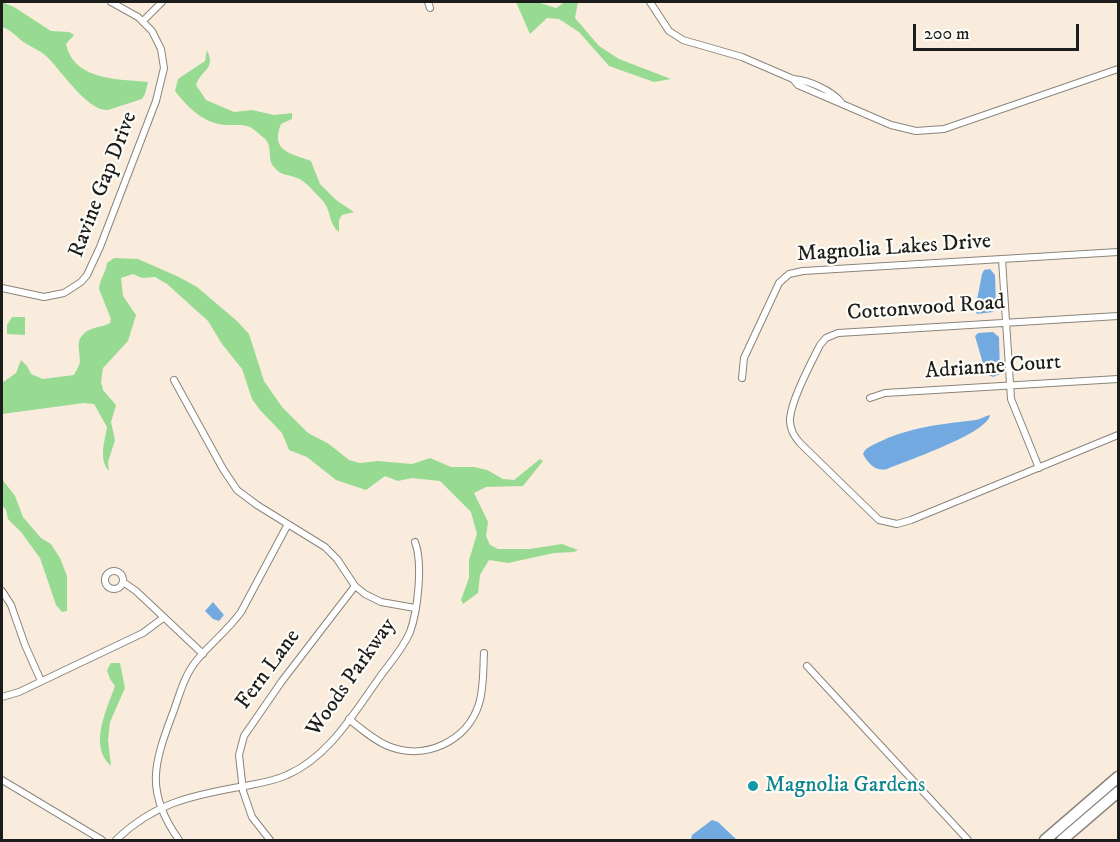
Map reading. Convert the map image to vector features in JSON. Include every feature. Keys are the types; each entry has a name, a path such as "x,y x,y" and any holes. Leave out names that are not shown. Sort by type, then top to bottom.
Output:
{"main road":[{"path":"1062,840 1105,796 1119,777"},
{"path":"1045,840 1105,796 1119,792"}],"street":[{"name":"Ravine Gap Drive","path":"2,288 44,297 64,294 81,282 94,264 163,77 164,68 161,49 152,31 143,21 111,2"},
{"path":"143,21 162,2"},
{"path":"650,2 664,25 683,40 747,59 819,88 836,96 841,102 898,128 916,131 935,130 1119,69"},
{"name":"Magnolia Lakes Drive","path":"742,378 744,358 779,283 789,274 802,271 1119,252"},
{"path":"1002,259 1013,407 1039,468"},
{"name":"Cottonwood Road","path":"1119,316 877,329 831,335 822,342 814,357 790,412 790,426 794,436 879,520 890,524 911,520 1119,435"},
{"name":"Adrianne Court","path":"870,398 885,393 1119,379"},
{"path":"174,380 231,483 243,495 331,552 355,586 365,594 381,602 415,608"},
{"path":"179,840 167,824 160,807 155,775 158,756 191,668 202,654 224,634 241,612 288,524"},
{"name":"Woods Parkway","path":"116,840 138,821 160,807 186,798 278,779 301,768 330,744 405,641 413,623 419,562 415,542"},
{"path":"123,582 136,591 202,654"},
{"name":"Fern Lane","path":"270,840 252,818 242,787 240,755 249,728 355,586"},
{"path":"2,591 11,605 41,681"},
{"path":"2,697 19,692 143,633 164,618"},
{"path":"349,719 382,743 398,749 416,752 442,746 466,728 476,712 482,686 484,653"},
{"path":"807,666 968,840"},
{"path":"2,780 102,840"}],"green space":[{"path":"2,2 14,7 51,31 69,32 74,35 66,44 78,65 88,71 99,76 148,82 142,99 108,110 91,104 45,55 2,27"},
{"path":"516,2 537,2 556,8 565,2 578,2 575,18 599,46 619,59 671,79 654,82 609,66 579,32 559,19 547,18 530,34"},
{"path":"207,50 210,62 196,85 206,100 234,112 252,110 274,115 292,113 292,119 281,124 278,140 284,150 311,161 320,184 336,200 354,212 342,215 339,220 339,232 324,203 309,186 297,178 276,170 270,160 269,145 258,133 247,126 211,122 191,109 175,91 178,79 205,61"},
{"path":"114,258 138,259 179,277 197,287 237,321 249,334 264,381 282,407 308,433 329,444 349,460 360,463 378,461 412,464 430,458 451,467 474,467 487,470 503,479 514,480 540,459 543,461 523,486 486,487 474,493 488,522 486,536 490,545 498,549 530,549 562,544 578,550 508,563 489,560 480,575 478,593 463,604 461,600 469,578 469,560 477,534 471,512 440,481 412,478 398,481 385,476 366,490 336,480 307,457 289,450 282,433 252,399 242,369 222,344 208,321 167,284 155,277 142,278 133,274 121,278 123,296 136,315 128,341 103,368 101,382 103,390 116,405 111,422 115,440 108,462 109,471 103,455 107,427 94,404 84,403 2,414 2,383 16,373 21,360 31,374 43,379 74,375 80,362 80,338 89,330 110,323 111,319 99,289 107,263"},
{"path":"12,317 25,317 25,335 7,334 7,325"},
{"path":"2,479 15,496 23,517 41,538 51,544 60,558 67,576 67,611 62,612 56,605 40,558 21,532 8,519 2,505"},
{"path":"111,663 120,663 125,688 110,722 108,740 111,766 104,758 100,738 104,716 115,686 107,670"}],"water":[{"path":"990,269 995,275 996,308 993,312 977,314 975,310 982,274 984,270"},
{"path":"993,332 999,337 1000,374 993,377 986,374 975,336 978,333"},
{"path":"990,415 986,422 962,438 887,469 875,468 863,454 870,446 901,433 976,420"},
{"path":"213,602 224,615 219,621 213,619 205,611"},
{"path":"712,820 718,822 737,840 691,840 692,835"}],"place":[{"name":"Magnolia Gardens","path":"753,786"}]}
